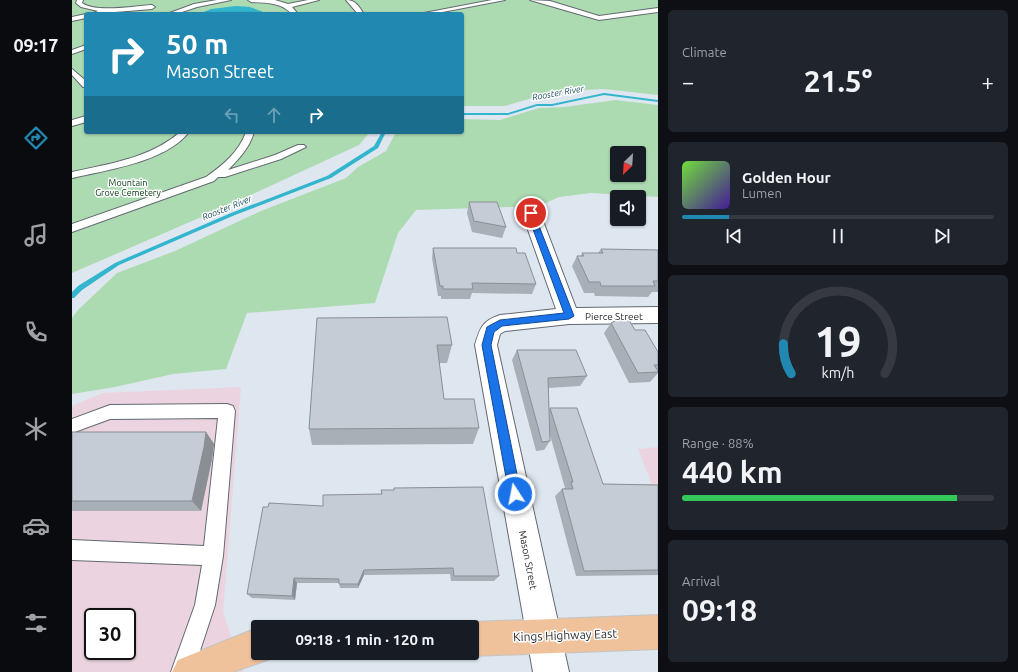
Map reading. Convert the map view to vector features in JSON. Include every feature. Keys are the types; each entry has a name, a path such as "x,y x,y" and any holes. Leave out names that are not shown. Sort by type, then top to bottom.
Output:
{"main road":[{"name":"Kings Highway East","path":"479,639 658,632"},
{"path":"190,672 251,647"}],"street":[{"path":"531,213 569,316"},
{"name":"Pierce Street","path":"569,316 658,315"},
{"name":"Mason Street","path":"551,672 486,345 490,330 500,323 569,316"}],"lane":[{"path":"72,2 79,0 79,3 82,6 106,11"},
{"path":"115,9 132,0"},
{"path":"102,12 115,9 163,11 196,4 228,0"},
{"path":"251,0 275,2 288,6 316,0"},
{"path":"349,0 354,3 361,12"},
{"path":"433,12 502,0"},
{"path":"533,0 550,3 599,18 658,10"},
{"path":"158,2 163,11"},
{"path":"288,6 293,12"},
{"path":"72,19 84,16"},
{"path":"72,52 84,48"},
{"path":"73,72 84,71"},
{"path":"73,72 84,82"},
{"path":"72,123 84,120"},
{"path":"72,176 126,162 152,153 172,143 183,134"},
{"path":"210,179 227,167 235,158 250,134"},
{"path":"72,228 234,170 278,157 301,146"},
{"path":"72,426 110,412 227,411 213,556 205,605 182,672"},
{"path":"72,550 213,556"}],"shaded area":[{"path":"241,387 223,612 243,672 72,672 72,406 103,393"},
{"path":"658,447 658,499 638,449"}],"green space":[{"name":"Mountain Grove Cemetery","path":"72,0 658,0 658,95 604,89 582,90 532,98 505,106 464,106 464,12 84,12 84,134 368,134 359,145 229,205 72,273"},
{"path":"616,100 658,105 658,197 646,196 646,190 610,190 610,194 591,193 559,197 539,206 416,210 398,233 375,303 247,313 226,369 173,374 115,387 72,394 72,318 78,310 117,273 175,251 261,211 346,178 358,167 386,151 395,134 464,134 464,119 500,120 539,108 564,107"}],"water":[{"path":"236,6 250,7 263,12 204,12 211,9"}],"building":[{"path":"469,202 497,202 506,227 474,221"},
{"path":"433,248 516,248 517,253 525,253 536,284 472,283 473,289 443,289 443,286 440,286"},
{"path":"601,249 658,250 658,281 653,281 655,286 601,286 600,282 589,282 577,256 584,256 582,253 603,253"},
{"path":"626,315 635,330 645,330 658,352 658,365 654,365 658,372 638,373 611,323"},
{"path":"447,317 452,345 437,345 444,399 474,399 479,428 309,429 317,318"},
{"path":"517,350 576,350 587,376 548,378 550,441 542,442"},
{"path":"550,408 577,408 603,484 658,485 658,570 584,571 562,489 573,489 571,482 573,482"},
{"path":"72,432 206,432 192,501 72,501"},
{"path":"483,487 499,576 454,576 453,568 364,570 358,584 339,584 339,579 294,578 292,596 247,594 263,507 268,507 269,503 323,506 323,495 382,494 381,490 394,490 394,488"}],"waterway":[{"name":"Rooster River","path":"464,114 508,114 537,105 552,105 604,94 658,101"},
{"name":"Rooster River","path":"72,296 80,288 117,264 233,214 329,177 376,147 383,134"}],"route":[{"path":"515,494 486,345 490,330 500,323 569,316 531,213"}]}
